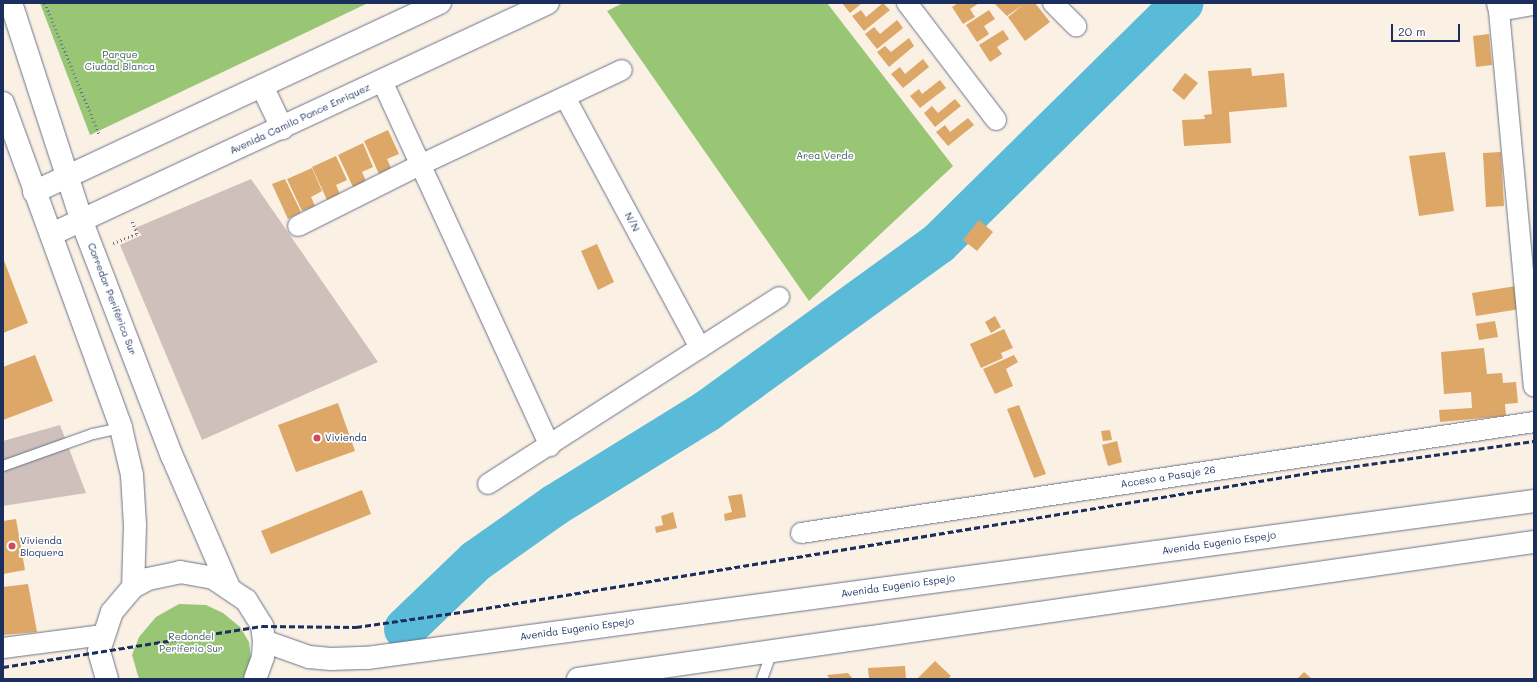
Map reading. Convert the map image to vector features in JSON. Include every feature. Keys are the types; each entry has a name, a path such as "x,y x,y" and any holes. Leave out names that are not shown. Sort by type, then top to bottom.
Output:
{"main road":[{"name":"Corredor Periférico Sur","path":"11,3 82,222 172,456 229,588"},
{"path":"34,192 440,3"},
{"name":"Avenida Camilo Ponce Enriquez","path":"52,234 82,222 548,3"},
{"path":"262,86 282,128"},
{"path":"3,103 34,192 52,234 121,428 132,475 135,525 133,587"},
{"name":"Avenida Eugenio Espejo","path":"264,641 309,657 331,660 367,658 1534,501"},
{"path":"578,679 1534,542"},
{"path":"107,679 99,651 103,635 112,612 133,587 163,573 180,572 212,578 246,600 262,626 264,641 264,657 256,679"}],"street":[{"path":"907,3 996,120"},
{"path":"1053,3 1076,26"},
{"path":"1534,5 1498,7 1534,386"},
{"path":"298,226 420,165 622,70"},
{"path":"382,81 550,446"},
{"name":"N/N","path":"565,97 700,348"},
{"path":"488,484 550,446 779,297"},
{"name":"Acceso a Pasaje 26","path":"801,533 1534,422"},
{"path":"3,648 103,635"}],"lane":[{"path":"3,466 93,434 121,428"},
{"path":"762,679 772,651"}],"shaded area":[{"path":"251,179 378,362 202,440 120,245 142,235 135,228"},
{"path":"60,425 86,493 3,506 3,441"}],"green space":[{"name":"Parque Ciudad Blanca","path":"40,3 368,3 90,135"},
{"name":"Area Verde","path":"623,3 827,3 953,166 809,301 607,11"},
{"name":"Redondel Periferio Sur","path":"179,604 206,605 223,613 240,627 249,642 251,659 243,679 139,679 132,655 139,637 156,617"}],"building":[{"path":"842,3 862,3 850,13"},
{"path":"883,3 890,10 864,31 852,16 861,10 866,17"},
{"path":"958,3 979,3 970,9 975,17 963,24 952,7"},
{"path":"994,3 1035,3 1050,22 1025,41 1008,17 1024,4 1007,16"},
{"path":"989,10 995,19 984,26 989,34 977,42 966,25"},
{"path":"897,20 903,28 877,49 865,34 874,27 880,34"},
{"path":"1003,30 1009,39 997,47 1002,54 990,62 979,45"},
{"path":"1489,34 1492,65 1476,67 1473,36"},
{"path":"909,38 914,46 889,67 877,52 885,46 891,52"},
{"path":"923,59 929,67 903,88 891,74 900,67 905,74"},
{"path":"1251,68 1252,76 1284,73 1287,107 1229,112 1231,143 1184,146 1182,120 1205,119 1204,115 1212,114 1208,71"},
{"path":"1185,73 1198,83 1184,100 1172,90"},
{"path":"940,80 946,88 920,108 910,96 919,89 922,94"},
{"path":"955,99 961,106 935,127 924,113 932,106 938,113"},
{"path":"968,118 974,125 948,146 936,132 945,125 950,132"},
{"path":"388,130 399,154 387,159 391,168 379,174 364,141"},
{"path":"363,143 373,167 362,172 366,181 353,187 338,155"},
{"path":"1445,152 1454,211 1419,216 1409,156"},
{"path":"1501,152 1504,206 1486,207 1483,153"},
{"path":"336,156 347,180 336,185 340,194 327,200 312,167"},
{"path":"312,168 322,191 311,197 315,206 302,211 287,179"},
{"path":"285,179 301,212 288,219 272,184"},
{"path":"979,220 993,232 977,251 963,240"},
{"path":"597,244 614,282 598,290 581,251"},
{"path":"3,258 28,323 3,333"},
{"path":"1516,286 1520,309 1476,316 1472,293"},
{"path":"995,316 1001,327 991,333 985,322"},
{"path":"1495,321 1498,337 1479,340 1476,324"},
{"path":"1004,329 1013,348 1001,353 1003,358 981,368 970,344"},
{"path":"1484,348 1487,374 1502,373 1503,383 1516,382 1518,403 1505,404 1506,416 1440,422 1439,410 1472,408 1471,392 1444,394 1441,352"},
{"path":"35,355 53,401 3,420 3,367"},
{"path":"1014,355 1018,362 1006,369 1013,386 995,394 983,369"},
{"name":"Vivienda","path":"338,403 355,451 296,472 278,425"},
{"path":"1019,405 1046,474 1034,478 1007,409"},
{"path":"1110,430 1112,440 1103,441 1101,431"},
{"path":"1117,441 1122,462 1108,466 1102,445"},
{"path":"362,490 371,514 271,554 261,531"},
{"path":"742,494 746,517 725,521 724,514 732,512 728,496"},
{"path":"673,512 677,528 656,533 655,527 663,525 661,516"},
{"name":"Vivienda Bloquera","path":"16,519 25,570 3,574 3,521"},
{"path":"28,584 37,632 3,635 3,587"},
{"path":"935,661 951,676 948,679 917,679"},
{"path":"905,666 906,679 869,679 868,668"},
{"path":"1304,672 1312,679 1297,679"},
{"path":"848,673 853,679 830,679 827,675"}],"waterway":[{"path":"405,629 476,561 555,505 707,411 939,243 1182,3"}],"railway":[{"path":"3,667 262,626 356,627 468,611 1327,470 1534,441"}],"place":[{"name":"Vivienda","path":"317,438"},
{"name":"Vivienda Bloquera","path":"12,546"}]}
